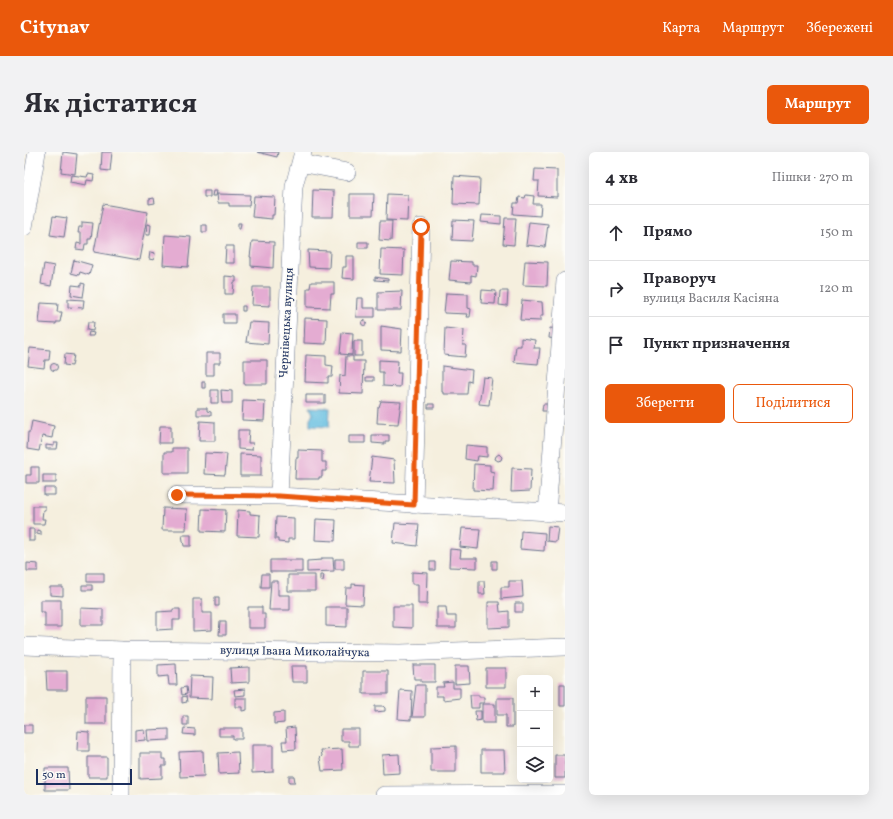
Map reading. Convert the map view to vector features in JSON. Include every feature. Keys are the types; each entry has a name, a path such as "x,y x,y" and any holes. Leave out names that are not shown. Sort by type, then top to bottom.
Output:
{"street":[{"path":"24,227 37,152"},
{"path":"301,158 347,172"},
{"name":"Чернівецька вулиця","path":"279,496 294,186 301,158"},
{"path":"414,505 421,227"},
{"path":"547,513 565,280"},
{"path":"177,495 279,496 565,513"},
{"name":"вулиця Івана Миколайчука","path":"24,646 122,650 401,653 565,647"},
{"path":"121,795 122,650"},
{"path":"384,795 565,794"}],"water":[{"path":"310,407 330,408 329,427 310,426 310,418 313,414"}],"building":[{"path":"63,152 77,154 75,174 61,172"},
{"path":"102,152 112,152 110,171 101,170"},
{"path":"257,152 278,152 277,157"},
{"path":"535,169 557,170 557,197 538,196 539,181 534,181"},
{"path":"88,174 94,175 93,181 87,180 86,185 70,182 71,175 87,177"},
{"path":"454,176 480,178 479,205 453,204"},
{"path":"313,190 334,191 333,217 312,217"},
{"path":"204,191 210,191 210,197 204,197"},
{"path":"213,191 217,191 216,196 212,196"},
{"path":"217,194 250,195 249,206 229,206 229,203 218,203"},
{"path":"350,194 374,194 373,215 350,215"},
{"path":"387,194 408,195 407,221 386,220"},
{"path":"526,195 534,196 533,204 541,204 540,216 513,214 514,203 518,203 519,197 525,198"},
{"path":"254,196 275,197 274,215 272,215 272,219 252,217"},
{"path":"154,198 155,203 149,204 149,199"},
{"path":"103,204 148,212 139,260 94,252"},
{"path":"482,215 501,216 501,224 481,222"},
{"path":"53,216 67,218 64,237 50,235"},
{"path":"505,218 516,218 514,245 503,244"},
{"path":"453,220 474,221 472,241 452,240"},
{"path":"380,221 392,221 391,241 379,240"},
{"path":"82,222 93,223 91,239 88,239 88,244 85,244 84,250 76,249 77,243 81,244 81,233 78,233 79,227 82,227"},
{"path":"529,222 548,224 545,247 526,245"},
{"path":"238,223 241,223 240,229 238,229"},
{"path":"147,224 151,225 150,235 146,235"},
{"path":"202,225 207,225 207,232 202,232"},
{"path":"165,235 191,237 188,267 163,265"},
{"path":"252,241 274,242 273,268 251,266 250,257"},
{"path":"358,242 368,242 368,248 358,248"},
{"path":"226,246 234,246 234,263 225,263"},
{"path":"381,249 404,250 403,275 380,274"},
{"path":"308,250 330,251 329,268 309,267"},
{"path":"150,252 155,253 154,260 149,259"},
{"path":"346,256 354,256 354,279 342,278 343,267 346,267"},
{"path":"74,260 92,265 89,275 80,272 79,275 71,273"},
{"path":"451,261 472,262 472,265 477,265 476,276 471,275 471,282 449,280"},
{"path":"525,261 548,262 547,286 523,285"},
{"path":"44,264 54,266 51,286 41,284"},
{"path":"225,276 236,277 233,294 225,294"},
{"path":"375,277 388,279 388,281 375,280"},
{"path":"311,282 334,282 334,294 331,294 330,308 307,307 307,288 310,288"},
{"path":"81,283 85,284 83,297 71,295 72,285 81,286"},
{"path":"253,287 270,287 270,306 252,305"},
{"path":"482,290 496,291 495,304 481,303"},
{"path":"402,291 401,310 378,310 378,292"},
{"path":"500,291 508,291 507,306 499,305"},
{"path":"446,293 468,294 468,308 471,309 470,317 467,317 468,314 444,313"},
{"path":"357,298 363,298 363,308 375,308 375,317 356,317"},
{"path":"68,299 84,300 83,308 68,307"},
{"path":"522,300 542,302 543,316 540,316 540,321 520,320"},
{"path":"41,303 58,304 57,312 62,312 60,322 56,322 56,324 39,323"},
{"path":"242,306 245,306 245,311 242,311"},
{"path":"223,314 235,314 235,323 223,323"},
{"path":"305,318 327,319 326,344 304,343"},
{"path":"362,321 366,321 366,325 362,325"},
{"path":"88,322 94,322 93,331 87,330"},
{"path":"249,322 269,323 268,344 246,342"},
{"path":"381,326 402,329 401,351 381,350"},
{"path":"445,328 464,330 463,345 466,345 465,357 444,355"},
{"path":"550,328 557,329 556,339 549,338"},
{"path":"89,332 94,333 93,336 88,336"},
{"path":"342,332 353,333 352,355 340,354"},
{"path":"521,338 535,340 534,348 540,348 538,364 514,362 516,346 521,346"},
{"path":"354,341 362,341 362,356 354,356"},
{"path":"30,348 50,350 49,360 45,360 44,368 28,366"},
{"path":"206,353 220,353 220,363 214,363 214,375 206,375"},
{"path":"65,354 74,355 72,366 64,365"},
{"path":"306,355 326,356 326,365 333,366 332,377 328,377 328,383 305,382"},
{"path":"346,356 353,356 353,361 364,361 363,394 339,393 340,375 345,376"},
{"path":"244,360 267,360 267,384 244,384"},
{"path":"379,360 398,361 397,373 401,373 400,387 383,386 383,372 379,372"},
{"path":"54,364 57,367 54,370 51,367"},
{"path":"442,366 472,370 471,382 468,381 467,394 444,394 444,392 442,392"},
{"path":"366,377 374,377 374,381 366,381"},
{"path":"483,377 492,378 489,405 479,404"},
{"path":"202,382 205,382 205,388 202,388"},
{"path":"211,390 218,390 218,403 211,403"},
{"path":"221,390 232,391 232,403 222,403"},
{"path":"306,395 325,395 325,403 306,403"},
{"path":"243,400 265,401 264,421 242,420"},
{"path":"381,401 401,402 398,424 377,423 378,407"},
{"path":"428,404 434,404 434,408 428,408"},
{"path":"543,404 547,404 547,411 542,411"},
{"path":"197,408 207,408 207,411 211,412 211,415 197,415"},
{"path":"32,421 54,426 52,438 42,436 39,451 27,449 28,432 30,432"},
{"path":"200,421 215,422 215,441 199,441"},
{"path":"160,426 171,426 171,443 159,443"},
{"path":"238,430 249,430 248,443 253,443 252,450 238,449"},
{"path":"372,435 389,435 389,441 385,441 385,444 372,443"},
{"path":"349,436 365,436 365,443 349,443"},
{"path":"54,443 58,443 57,449 46,449 46,445 54,446"},
{"path":"466,445 487,447 487,457 478,456 477,461 465,459"},
{"path":"172,448 187,448 187,473 164,473 164,452 172,452"},
{"path":"298,450 322,451 322,462 326,462 326,471 322,471 322,477 319,477 319,479 295,479"},
{"path":"205,453 227,454 225,475 204,474"},
{"path":"240,454 261,455 261,476 240,476"},
{"path":"499,454 502,457 501,460 498,461 495,459"},
{"path":"372,457 394,460 395,483 369,482"},
{"path":"474,464 490,465 490,471 494,472 493,491 473,490"},
{"path":"31,467 39,467 39,483 26,483 26,475 31,475"},
{"path":"512,468 531,469 530,491 511,492"},
{"path":"43,475 56,475 56,483 43,483"},
{"path":"44,488 55,488 55,495 44,495"},
{"path":"33,506 45,506 42,519 45,519 44,524 33,524"},
{"path":"163,508 187,509 186,530 162,530"},
{"path":"202,509 226,510 225,532 201,531"},
{"path":"238,510 250,511 250,514 260,515 259,537 237,536"},
{"path":"276,517 294,518 294,539 288,539 288,543 278,542 278,539 275,539"},
{"path":"316,519 336,520 335,541 315,540"},
{"path":"395,523 419,524 417,546 393,543"},
{"path":"548,526 558,527 556,542 547,541"},
{"path":"462,528 480,529 478,549 460,547"},
{"path":"29,529 34,529 34,541 29,541"},
{"path":"37,530 41,531 41,535 37,534"},
{"path":"521,531 545,533 544,551 520,549"},
{"path":"182,535 191,535 191,546 184,546"},
{"path":"450,549 461,550 460,558 477,558 477,568 449,567"},
{"path":"322,558 333,558 334,571 307,572 307,561 322,560"},
{"path":"335,559 344,559 344,569 335,569"},
{"path":"270,560 302,560 302,572 270,572"},
{"path":"492,561 497,561 497,569 492,569"},
{"path":"430,562 435,562 435,570 430,570"},
{"path":"27,563 38,564 38,571 27,571"},
{"path":"412,572 428,573 427,604 418,604 418,584 412,584"},
{"path":"87,573 104,573 104,582 87,582"},
{"path":"262,574 269,574 269,587 261,587"},
{"path":"288,575 315,575 315,591 288,591"},
{"path":"320,575 324,575 323,581 320,581"},
{"path":"271,581 278,581 278,595 290,595 290,610 269,610"},
{"path":"479,581 484,581 485,594 479,594"},
{"path":"509,581 522,581 523,597 501,599 501,587 509,587"},
{"path":"352,584 364,585 363,605 345,604 346,588 352,588"},
{"path":"82,585 92,585 92,590 82,590"},
{"path":"50,587 63,587 63,596 50,595"},
{"path":"215,597 219,597 219,606 215,606"},
{"path":"193,599 202,599 202,613 212,613 212,630 193,631"},
{"path":"40,600 61,600 61,627 45,627 45,612 40,612"},
{"path":"488,602 499,602 500,612 509,611 509,627 488,628"},
{"path":"515,603 523,603 523,612 515,612"},
{"path":"393,606 412,606 412,628 393,627"},
{"path":"248,607 262,607 262,614 265,614 265,628 248,628"},
{"path":"326,607 347,607 347,627 326,626"},
{"path":"437,607 446,607 447,616 456,616 456,628 437,628"},
{"path":"81,608 103,609 103,625 81,625"},
{"path":"173,609 180,609 180,620 173,620 173,629 157,630 157,612 173,611"},
{"path":"220,621 226,621 226,635 219,635"},
{"path":"176,664 177,685 169,685 168,676 158,677 158,665"},
{"path":"413,665 435,665 435,682 421,682 421,679 414,679"},
{"path":"291,666 307,666 307,682 292,682"},
{"path":"455,666 469,666 470,683 455,684"},
{"path":"249,667 249,682 231,683 230,668"},
{"path":"486,668 506,668 506,687 486,687"},
{"path":"46,671 67,671 67,690 47,690"},
{"path":"363,671 388,671 388,694 363,694"},
{"path":"190,676 213,677 212,699 189,698"},
{"path":"453,682 453,688 460,688 460,698 443,700 443,696 436,696 436,687 444,687 443,683"},
{"path":"560,684 565,684 565,706 560,706"},
{"path":"416,685 425,685 425,717 412,717"},
{"path":"186,687 187,694 182,695 181,688"},
{"path":"245,689 245,695 235,696 234,690"},
{"path":"400,690 412,691 411,720 398,719"},
{"path":"470,695 479,695 479,697 484,697 484,703 479,703 479,708 471,708"},
{"path":"86,696 106,696 106,724 86,724"},
{"path":"186,696 187,702 182,703 182,697"},
{"path":"235,698 247,698 247,710 242,711 242,707 235,707"},
{"path":"497,698 513,698 513,727 506,727 506,715 497,715"},
{"path":"482,704 495,704 495,723 482,723"},
{"path":"375,706 383,706 385,711 375,712"},
{"path":"475,711 481,711 481,720 476,721"},
{"path":"284,712 284,723 274,724 274,713"},
{"path":"183,716 188,716 188,725 183,725"},
{"path":"24,725 32,725 32,733 24,733"},
{"path":"295,727 296,749 283,750 282,741 287,741 286,728"},
{"path":"184,728 195,729 195,735 183,734"},
{"path":"219,728 242,728 242,739 233,739 233,736 219,736"},
{"path":"144,729 145,740 135,741 135,730"},
{"path":"169,729 169,740 148,741 147,730"},
{"path":"341,729 359,729 359,746 349,746 349,741 341,741"},
{"path":"78,731 89,732 89,751 77,751"},
{"path":"252,745 273,745 273,772 252,773"},
{"path":"456,746 456,772 431,772 431,747"},
{"path":"342,749 343,770 322,771 320,758 322,756 321,750"},
{"path":"481,750 504,750 505,772 481,772"},
{"path":"203,751 204,776 180,777 179,752"},
{"path":"238,752 239,773 219,774 218,753"},
{"path":"140,753 162,753 162,759 166,759 166,766 162,766 162,778 140,779"},
{"path":"399,754 400,773 383,774 382,755"},
{"path":"555,755 565,755 565,778 555,778"},
{"path":"88,757 107,757 107,777 88,777"},
{"path":"45,768 68,768 69,790 45,790"},
{"path":"289,776 294,776 295,782 289,782"}],"route":[{"path":"177,495 279,496 414,505 421,227"}]}
